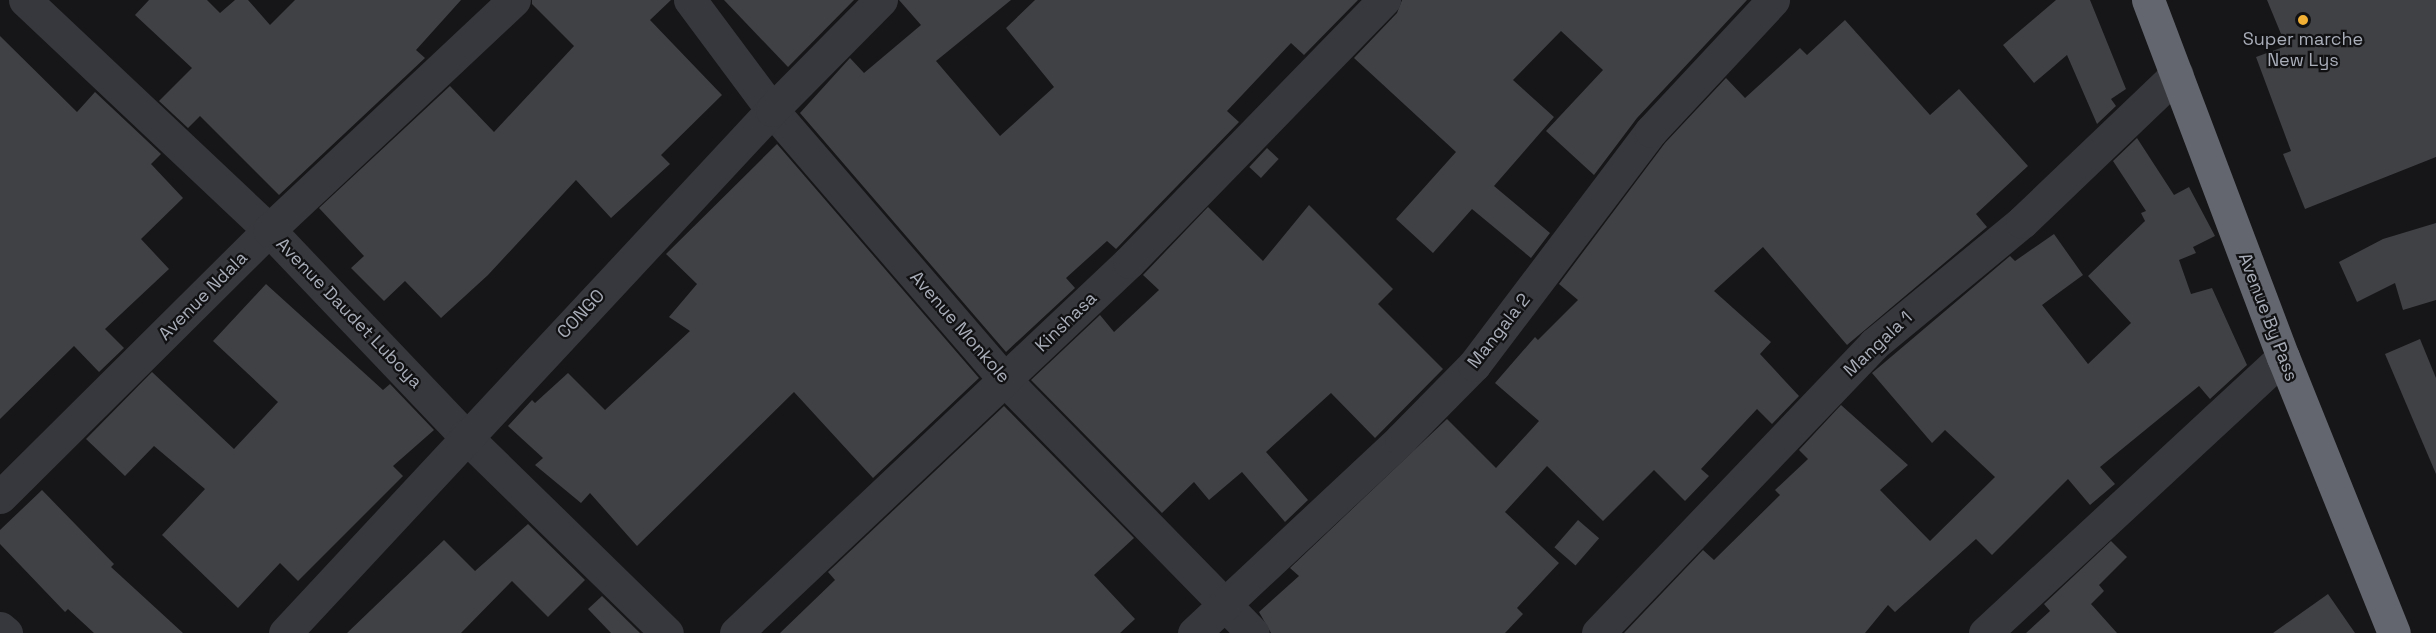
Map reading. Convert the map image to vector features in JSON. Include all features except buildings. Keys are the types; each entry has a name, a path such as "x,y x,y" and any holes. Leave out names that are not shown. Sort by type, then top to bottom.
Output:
{"highway":[{"name":"Avenue By Pass","path":"2148,0 2283,357 2392,632"}],"street":[{"path":"0,5 6,0"},
{"name":"Avenue Daudet Luboya","path":"24,0 269,230 465,436 667,633"},
{"name":"Avenue Ndala","path":"0,497 269,230 514,0"},
{"name":"Avenue Monkole","path":"690,0 772,110 1005,380 1253,633"},
{"name":"CONGO","path":"285,633 465,436 772,110 881,0"},
{"name":"Kinshasa","path":"736,633 1183,209 1384,0"},
{"name":"Mangala 2","path":"1194,633 1401,439 1474,364 1651,131 1773,0"},
{"name":"Mangala 1","path":"1598,633 1874,344 2022,222 2177,74"},
{"path":"1985,633 2283,357"},
{"path":"0,628 6,633"}],"place":[{"name":"Super marche New Lys","path":"2303,20"}]}
